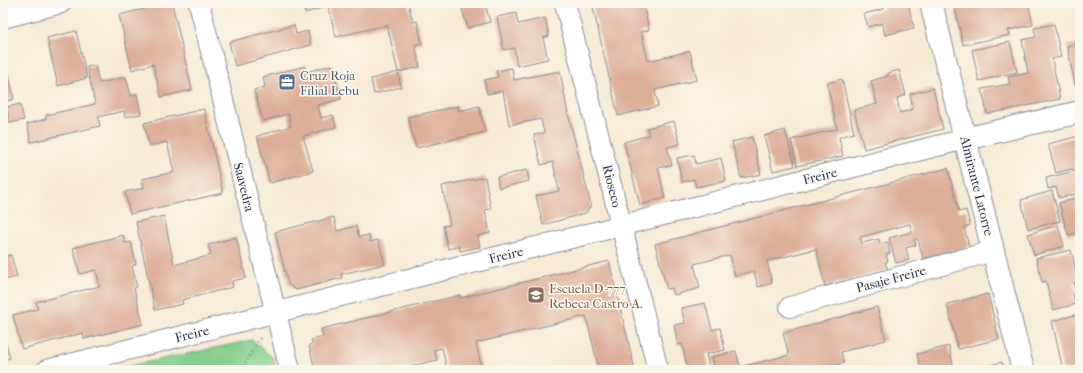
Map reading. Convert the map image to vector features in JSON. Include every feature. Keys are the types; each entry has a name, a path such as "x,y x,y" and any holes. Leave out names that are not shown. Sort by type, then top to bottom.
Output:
{"main road":[{"name":"Almirante Latorre","path":"931,3 1023,370"},
{"path":"965,140 1080,112"}],"street":[{"path":"3,18 61,3"},
{"name":"Saavedra","path":"199,3 290,370"},
{"name":"Rioseco","path":"565,3 658,370"},
{"name":"Freire","path":"46,370 965,140"},
{"name":"Pasaje Freire","path":"790,307 993,251"}],"path":[{"path":"241,370 276,312"}],"green space":[{"path":"252,340 273,358 276,370 111,370"}],"building":[{"path":"172,3 192,90 161,97 153,64 132,70 119,15"},
{"path":"302,3 325,3 326,7 305,13"},
{"path":"327,3 408,3 413,22 417,21 422,43 415,45 420,67 398,72 387,25 336,37"},
{"path":"460,3 485,3 490,22 468,28"},
{"path":"592,3 643,3 649,30 641,32 648,61 690,51 697,80 655,90 658,106 618,116"},
{"path":"883,3 908,3 914,28 885,35 882,23 868,27 864,14 884,9"},
{"path":"954,3 1003,3 1004,7 1028,3 1033,25 1008,30 1010,35 963,45"},
{"path":"516,13 518,24 545,18 549,36 543,38 548,59 517,66 514,48 504,50 497,17"},
{"path":"1054,24 1061,57 1052,59 1060,99 987,114 982,89 1010,84 1008,77 1028,73 1022,40 1036,37 1034,28"},
{"path":"294,25 296,34 308,31 311,45 235,66 229,42"},
{"path":"76,31 87,78 58,86 47,38"},
{"path":"1010,42 1017,72 979,81 972,50"},
{"path":"1080,43 1080,84 1075,85 1067,46"},
{"path":"4,52 14,99 3,102 3,53"},
{"path":"95,65 99,83 126,77 131,96 137,94 141,114 125,117 124,111 98,117 100,126 31,142 27,124 46,119 46,115 95,104 87,67"},
{"path":"332,65 341,99 318,105 321,118 333,115 336,127 303,136 313,171 270,183 257,136 291,126 288,114 263,121 254,90 265,87 263,77 305,66 306,72"},
{"path":"512,68 514,80 560,71 568,114 591,205 586,213 543,225 536,196 559,191 553,162 541,165 534,135 544,133 541,119 509,125 503,91 487,94 484,80 498,77 496,71"},
{"path":"899,70 906,95 897,98 900,113 913,109 910,94 933,88 943,129 864,149 854,110 877,104 871,81 888,76 888,73"},
{"path":"398,72 401,87 374,94 371,79"},
{"path":"842,79 854,133 839,137 843,156 797,166 791,140 837,129 827,83"},
{"path":"20,104 24,120 10,123 7,107"},
{"path":"458,106 459,111 479,106 485,132 416,148 408,117"},
{"path":"204,109 223,193 130,214 125,192 144,188 142,179 174,172 167,142 149,146 144,123"},
{"path":"674,121 680,144 667,147 672,165 658,168 665,198 640,205 624,142 649,135 647,128"},
{"path":"785,130 795,166 773,171 764,136"},
{"path":"1079,136 1080,167 1056,173 1048,144"},
{"path":"752,137 761,174 741,178 732,142"},
{"path":"694,155 696,164 721,158 726,181 696,187 694,179 682,182 677,158"},
{"path":"948,168 959,212 966,210 970,225 964,227 969,247 923,259 918,239 914,239 916,245 906,248 909,260 896,263 889,238 912,232 910,224 860,237 862,243 879,239 880,244 888,242 890,253 886,255 888,261 885,262 888,270 825,286 816,249 767,261 772,283 758,287 754,271 735,276 730,255 694,264 700,288 674,295 672,288 667,289 655,244"},
{"path":"527,170 529,181 499,188 497,177"},
{"path":"1080,170 1080,193 1059,198 1056,187 1048,189 1046,178"},
{"path":"485,177 491,209 485,210 490,233 478,236 480,247 460,251 459,246 448,249 443,226 450,225 442,186"},
{"path":"1052,191 1060,221 1028,229 1021,200"},
{"path":"1080,197 1080,232 1068,235 1059,203"},
{"path":"164,216 174,265 211,255 208,245 236,237 246,278 232,281 233,287 182,300 183,304 155,310 136,222"},
{"path":"334,217 337,231 356,226 359,237 369,235 370,242 378,240 385,264 341,274 342,278 296,290 288,284 275,232"},
{"path":"1058,225 1064,246 1034,255 1028,234"},
{"path":"123,235 125,243 131,242 136,264 132,266 137,287 134,288 143,324 84,339 83,333 22,349 13,315 38,309 36,302 100,286 96,270 80,274 73,248"},
{"path":"1071,250 1079,282 1074,283 1077,294 1073,295 1076,304 1053,310 1046,281 1042,282 1036,258"},
{"path":"11,255 17,277 3,280 3,257"},
{"name":"Escuela D-777 Rebeca Castro A.","path":"609,261 635,370 599,370 586,316 476,343 482,370 447,370 442,348 434,350 437,360 396,370 373,370 372,368 366,370 315,370 309,345 312,344 311,340 323,337 321,329 460,295 460,298"},
{"path":"988,294 999,339 958,349 947,304"},
{"path":"705,303 712,330 720,328 725,350 706,354 709,367 688,370 682,344 678,345 674,325 685,323 681,308"},
{"path":"877,307 886,340 841,352 844,363 816,370 716,370 712,357 736,351 740,367 789,355 783,333"},
{"path":"1080,314 1080,370 1063,370 1052,321"},
{"path":"3,331 10,358 3,360"},
{"path":"949,346 954,370 921,370 917,354"},
{"path":"1002,362 1004,370 973,370 973,369"}],"place":[{"name":"Cruz Roja Filial Lebu","path":"287,82"},
{"name":"Escuela D-777 Rebeca Castro A.","path":"536,295"}]}
